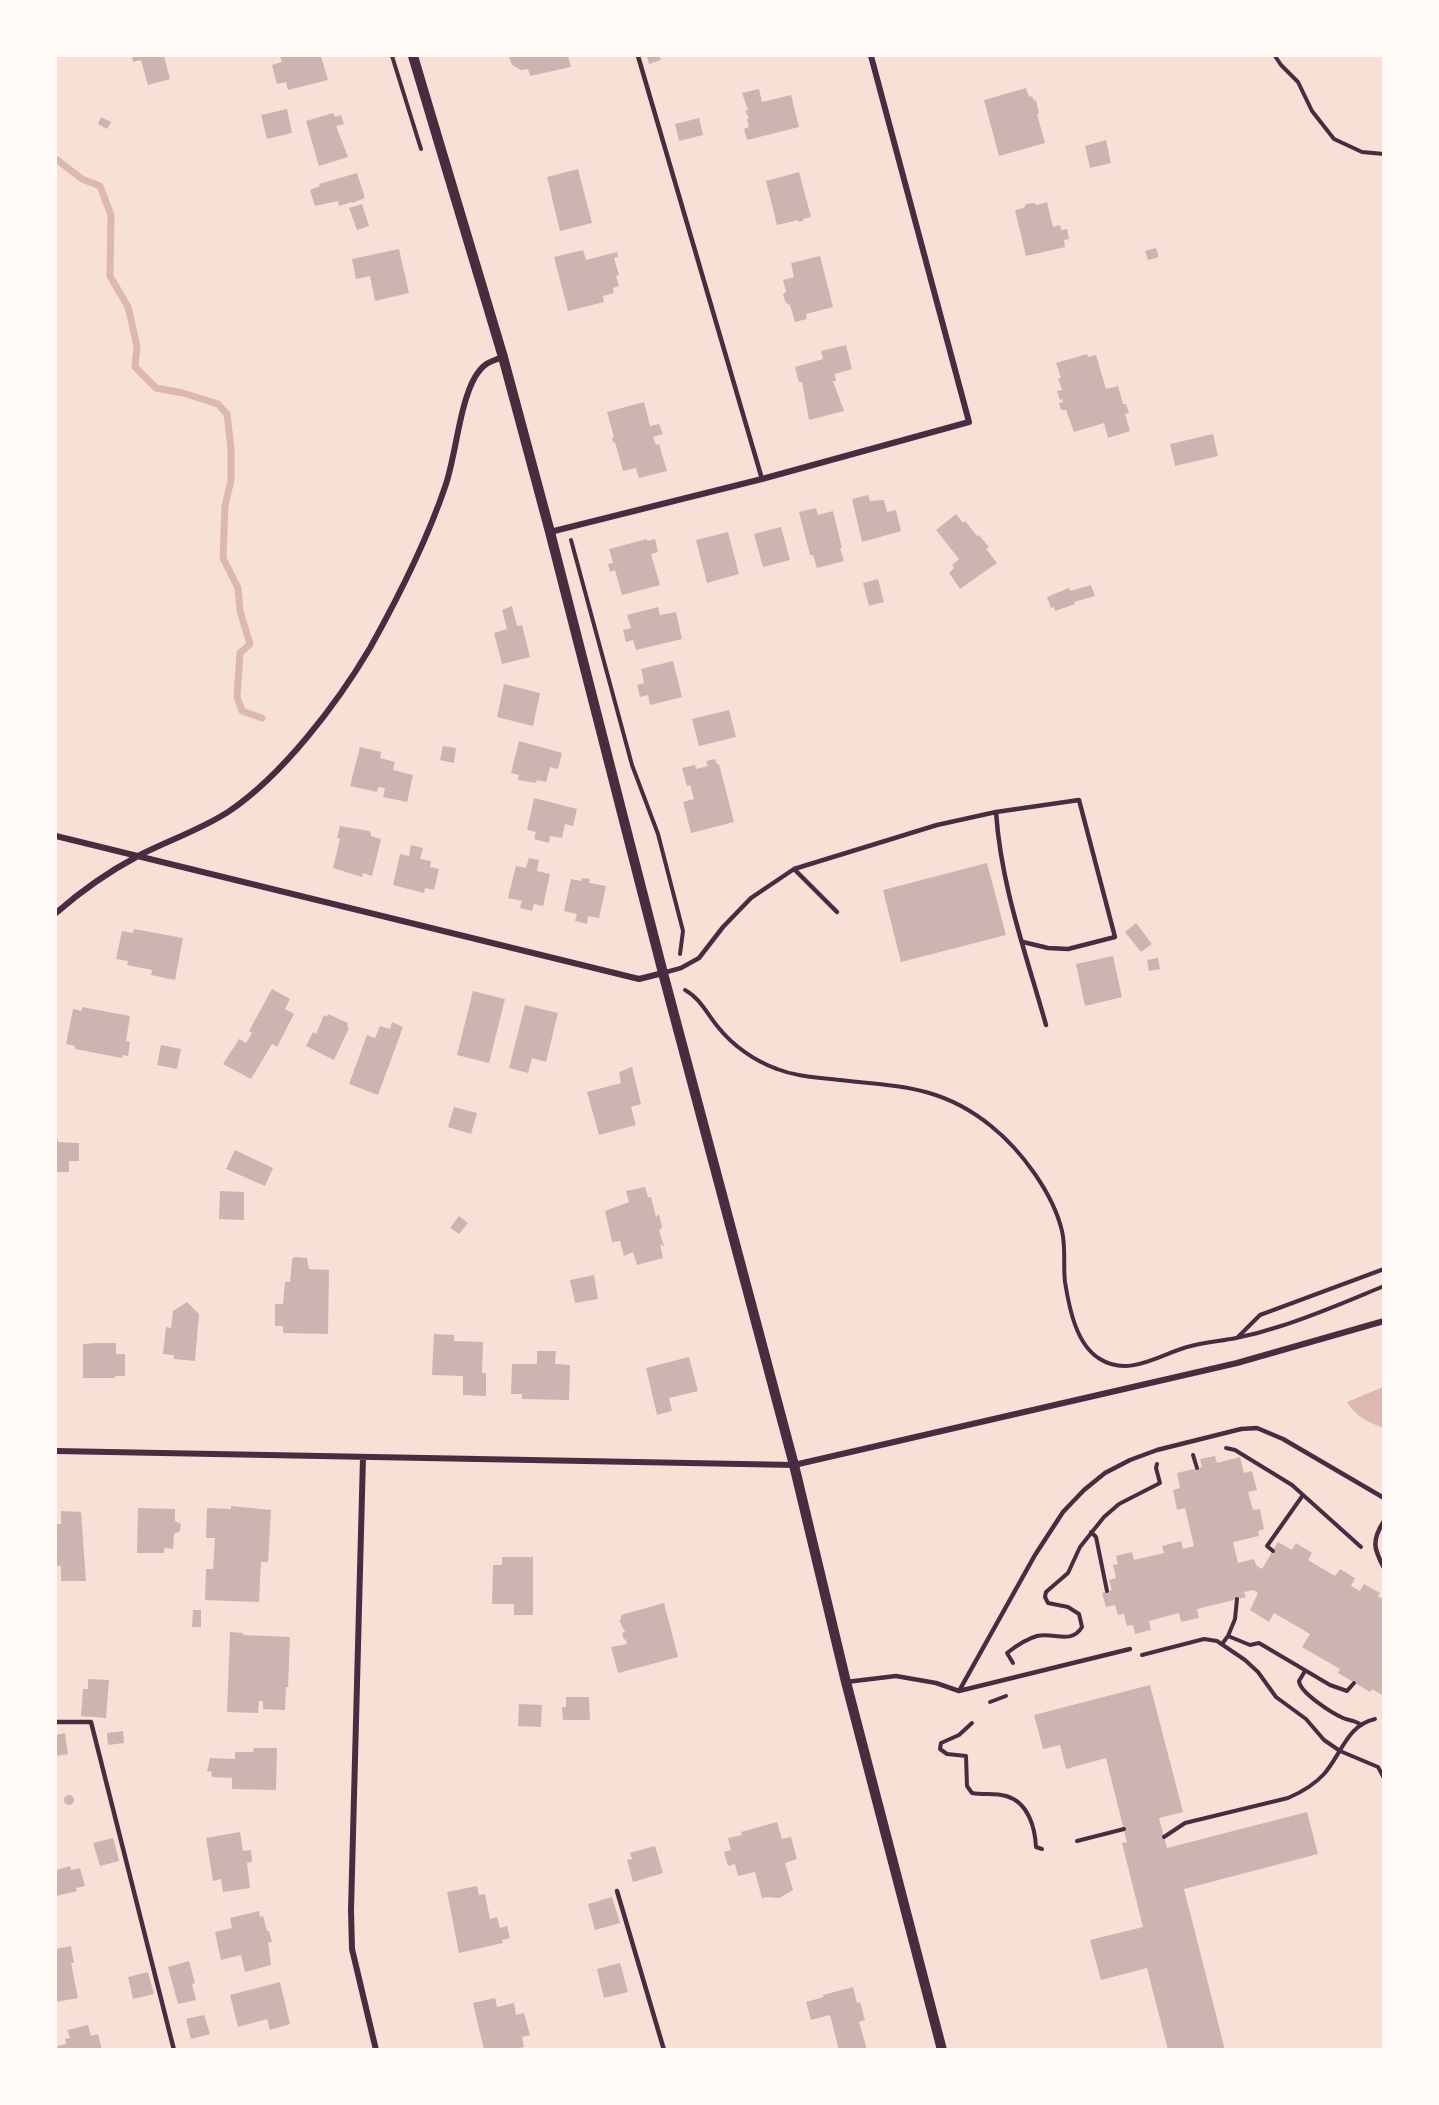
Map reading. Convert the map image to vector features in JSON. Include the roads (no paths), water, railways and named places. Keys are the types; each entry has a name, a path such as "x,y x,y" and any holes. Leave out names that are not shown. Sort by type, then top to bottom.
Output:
{"street":[{"path":"413,56 503,357 550,532 663,973 794,1465 846,1682 942,2049"},
{"path":"550,532 762,479 969,422 871,56"},
{"path":"56,913 84,889 138,856 227,812 264,784 300,744 335,700 369,650 427,536 446,485 467,396 474,378 485,363 503,357"},
{"path":"56,836 639,979 663,973"},
{"path":"56,1451 794,1465 1237,1363 1383,1321"},
{"path":"363,1457 351,1910 352,1949 376,2049"}],"lane":[{"path":"638,56 762,479"},
{"path":"663,973 681,968 699,958 723,927 751,898 794,869 916,831 996,812 1079,800 1115,937 1068,949 1048,948 1023,942"},
{"path":"996,812 998,846 1015,921 1046,1024"},
{"path":"794,869 837,912"},
{"path":"959,1691 1035,1555 1063,1512 1083,1490 1105,1473 1130,1460 1157,1450 1241,1429 1257,1428 1284,1439 1383,1498"},
{"path":"1383,1521 1378,1529 1375,1549 1383,1568"},
{"path":"846,1682 896,1676 936,1683 959,1691 1130,1649"},
{"path":"56,1722 91,1722 174,2049"},
{"path":"617,1891 664,2049"}],"waterway":[{"path":"56,159 82,179 100,186 111,215 110,276 128,307 137,346 135,367 156,388 183,393 218,404 227,414 231,449 231,480 225,506 223,558 238,588 240,611 250,644 240,653 237,697 242,711 262,718"}]}
